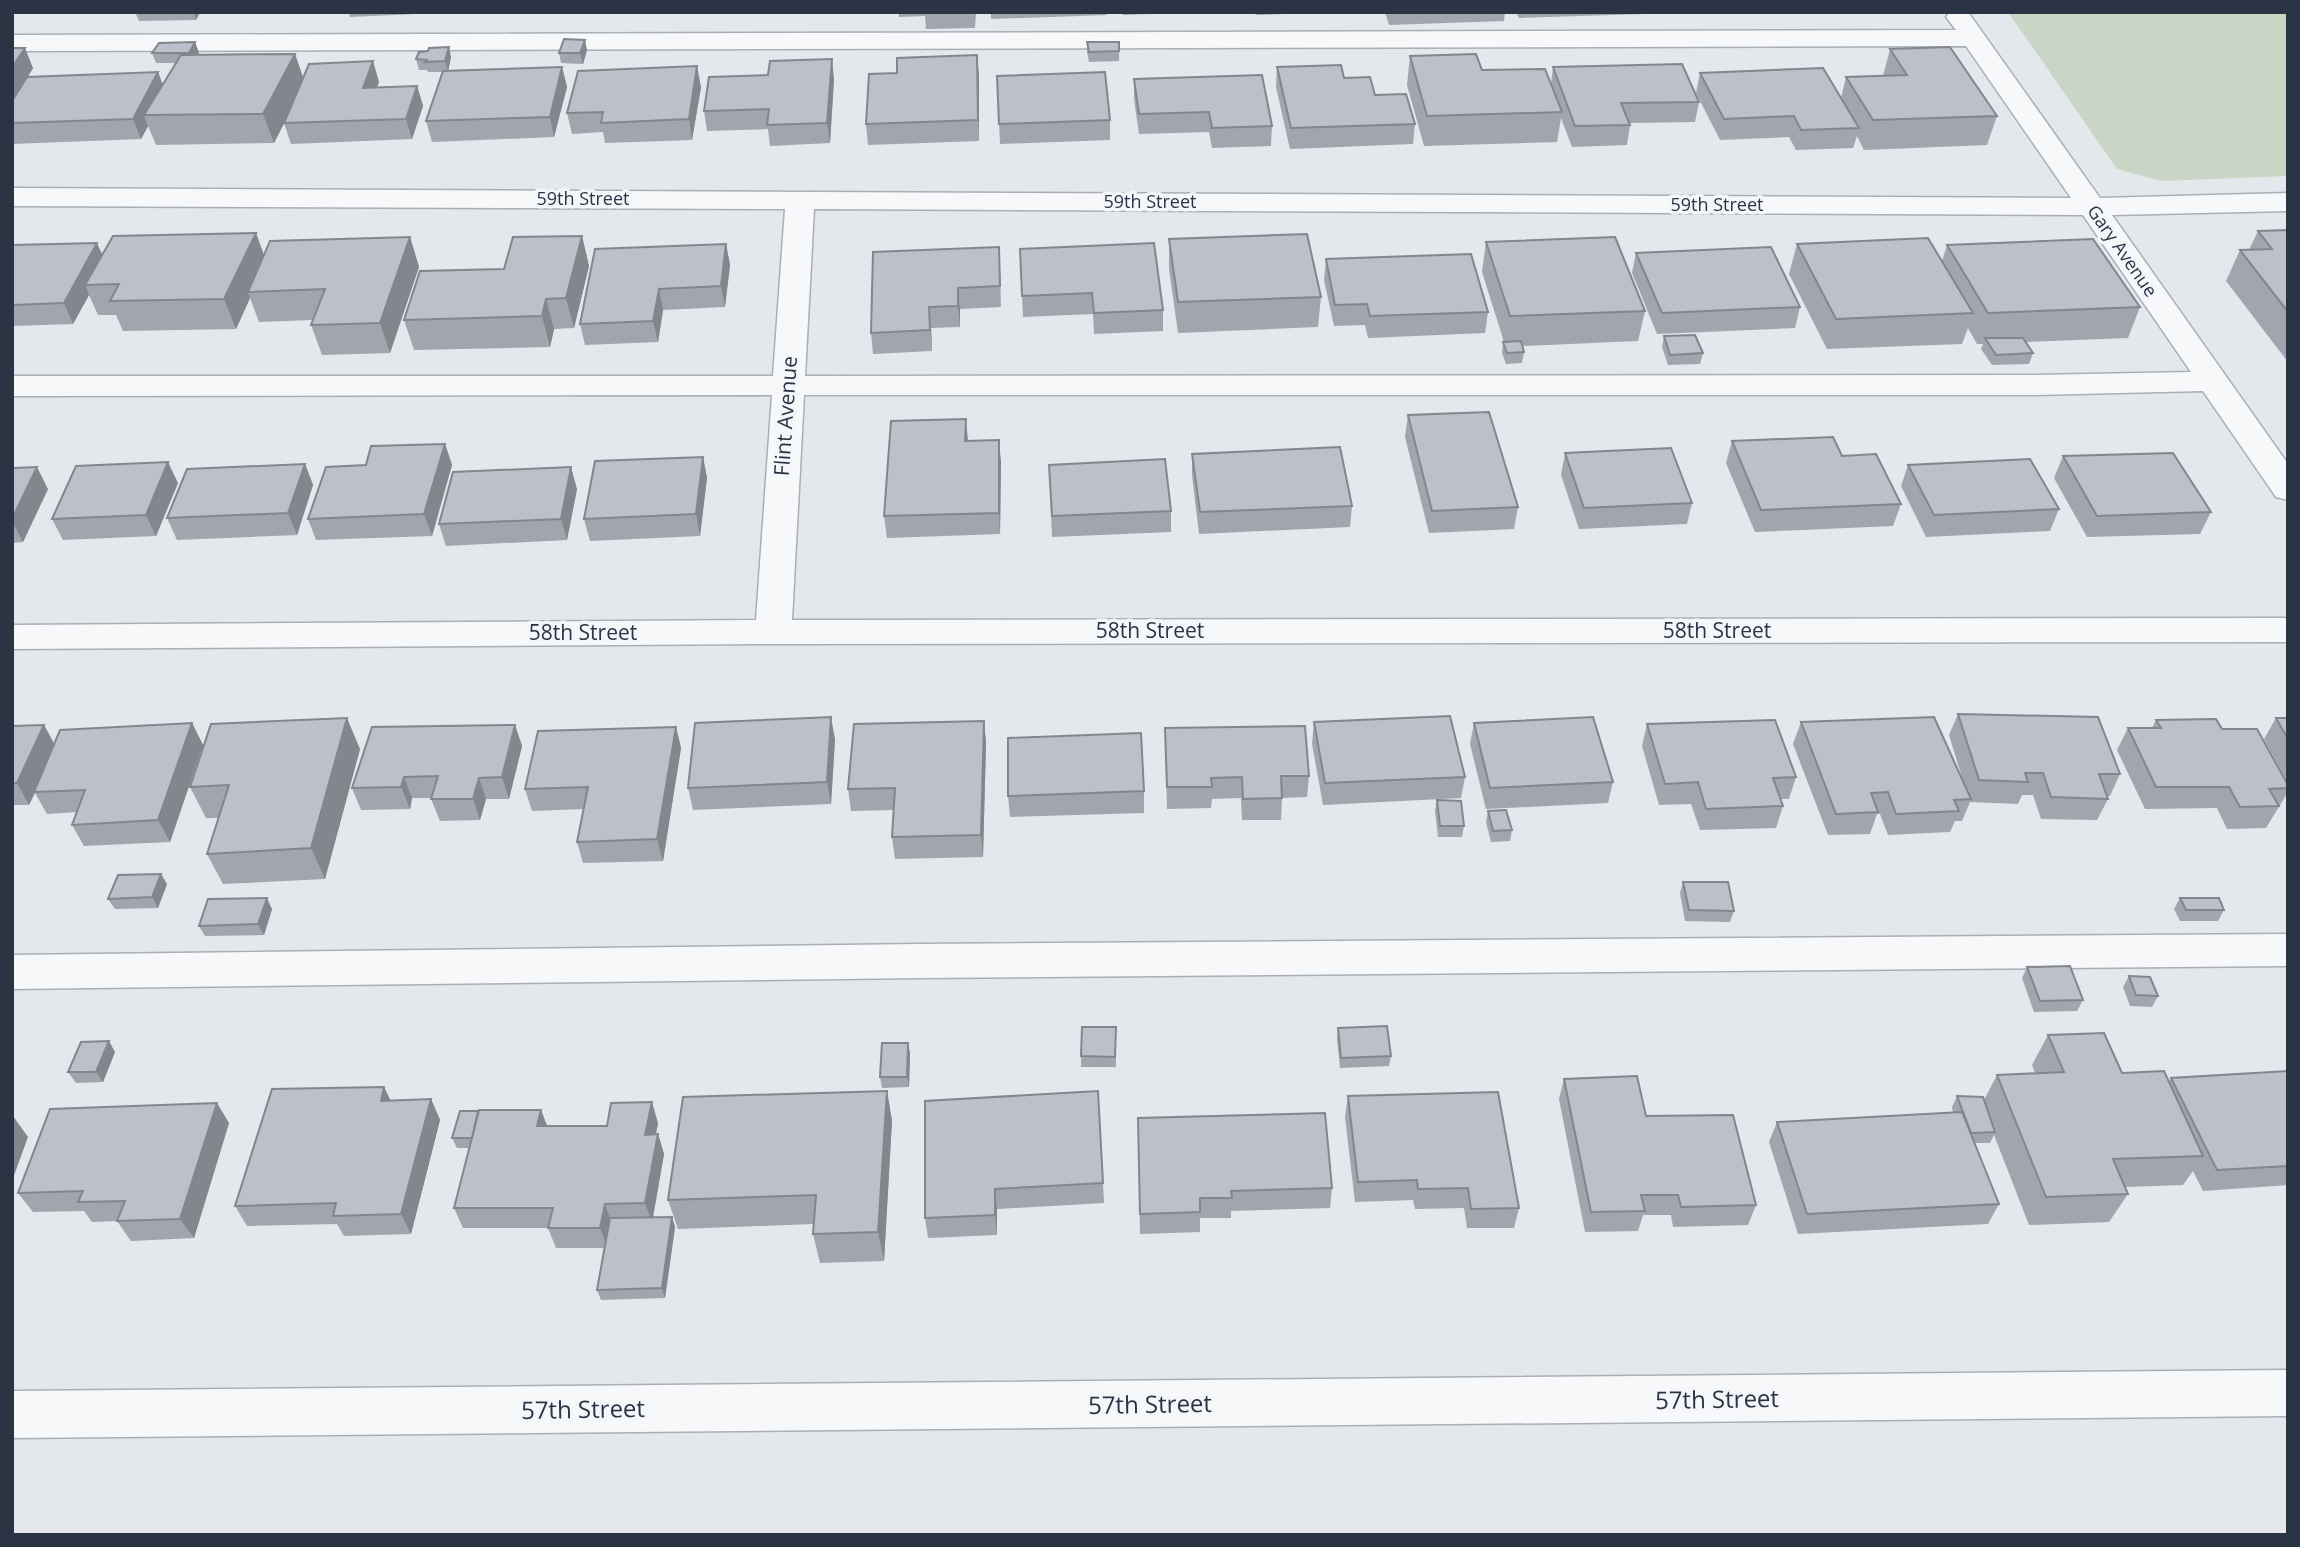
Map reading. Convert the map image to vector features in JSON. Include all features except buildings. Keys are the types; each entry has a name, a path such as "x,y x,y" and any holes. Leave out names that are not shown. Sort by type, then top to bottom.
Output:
{"street":[{"name":"Gary Avenue","path":"1956,12 2288,489"},
{"path":"12,43 1973,38"},
{"name":"59th Street","path":"12,197 2164,207 2288,202"},
{"name":"Flint Avenue","path":"773,632 800,200"},
{"path":"12,386 2036,384 2213,381"},
{"name":"58th Street","path":"12,637 773,632 2288,630"},
{"path":"12,972 2288,950"},
{"name":"57th Street","path":"12,1415 2288,1393"}],"green space":[{"path":"2008,12 2288,12 2288,176 2161,181 2117,169"}]}
